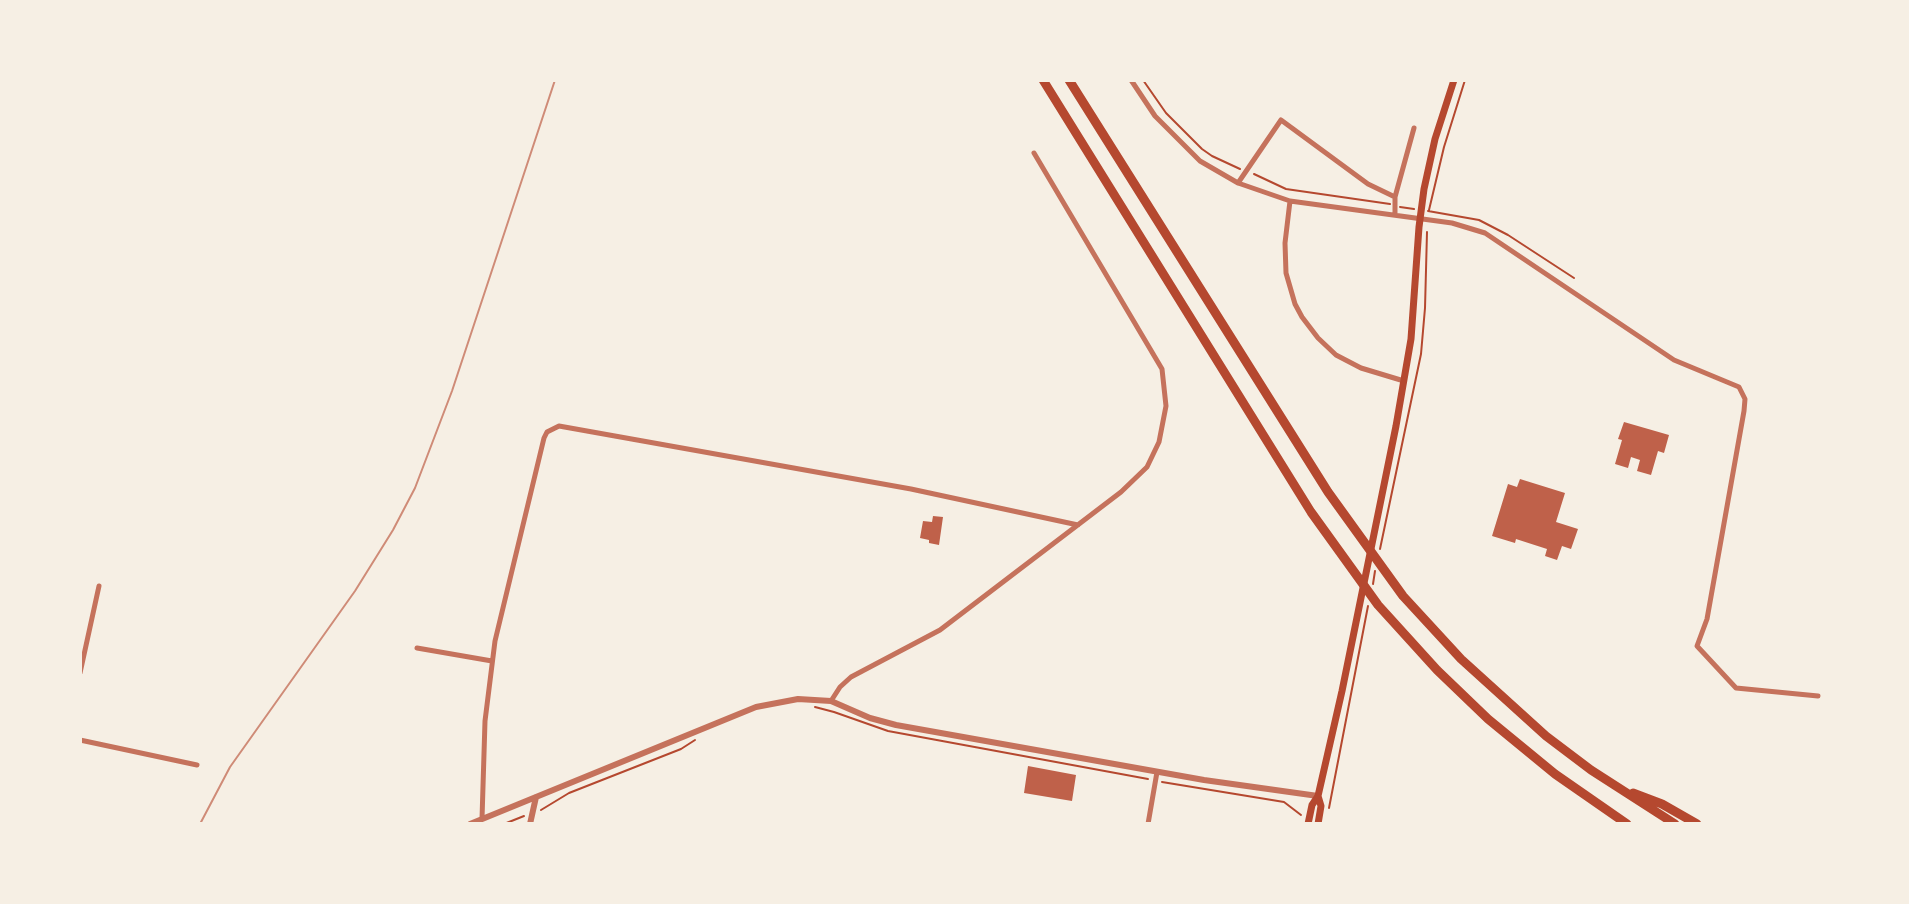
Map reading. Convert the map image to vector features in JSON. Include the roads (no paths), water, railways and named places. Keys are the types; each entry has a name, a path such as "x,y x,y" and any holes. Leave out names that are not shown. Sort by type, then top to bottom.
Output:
{"highway":[{"path":"1043,80 1311,512 1378,605 1437,670 1488,719 1555,774 1627,824"},
{"path":"1069,80 1312,467 1386,574 1431,628 1481,679 1546,736 1614,786 1675,824"},
{"path":"1614,786 1662,804 1697,824"}],"main road":[{"path":"1308,824 1312,805 1318,796 1404,381 1415,306 1419,227 1425,208 1435,139 1454,80"},
{"path":"1318,796 1322,822"}],"street":[{"path":"1131,80 1155,116 1184,147 1200,161 1238,183 1290,201 1452,223 1485,233 1674,360 1739,387 1745,399 1744,411 1707,619 1697,646 1736,688 1818,696"},
{"path":"1238,183 1281,120 1368,184 1395,197"},
{"path":"1395,214 1395,197 1414,128"},
{"path":"831,701 840,687 859,672 940,630 1128,487 1147,467 1163,427 1165,391 1157,358 1034,153"},
{"path":"1290,201 1285,243 1286,273 1302,317 1336,355 1361,368 1404,381"},
{"path":"482,819 485,721 492,661 547,432 559,426 672,444 994,505 1078,525"},
{"path":"80,673 99,586"},
{"path":"417,648 492,661"},
{"path":"470,824 762,705 790,699 831,701 870,718 896,725 1157,772 1318,796"},
{"path":"80,740 197,765"},
{"path":"1148,824 1157,772"},
{"path":"530,824 536,797"}],"railway":[{"path":"200,824 230,767 355,591 415,488 452,391 555,80"}]}
